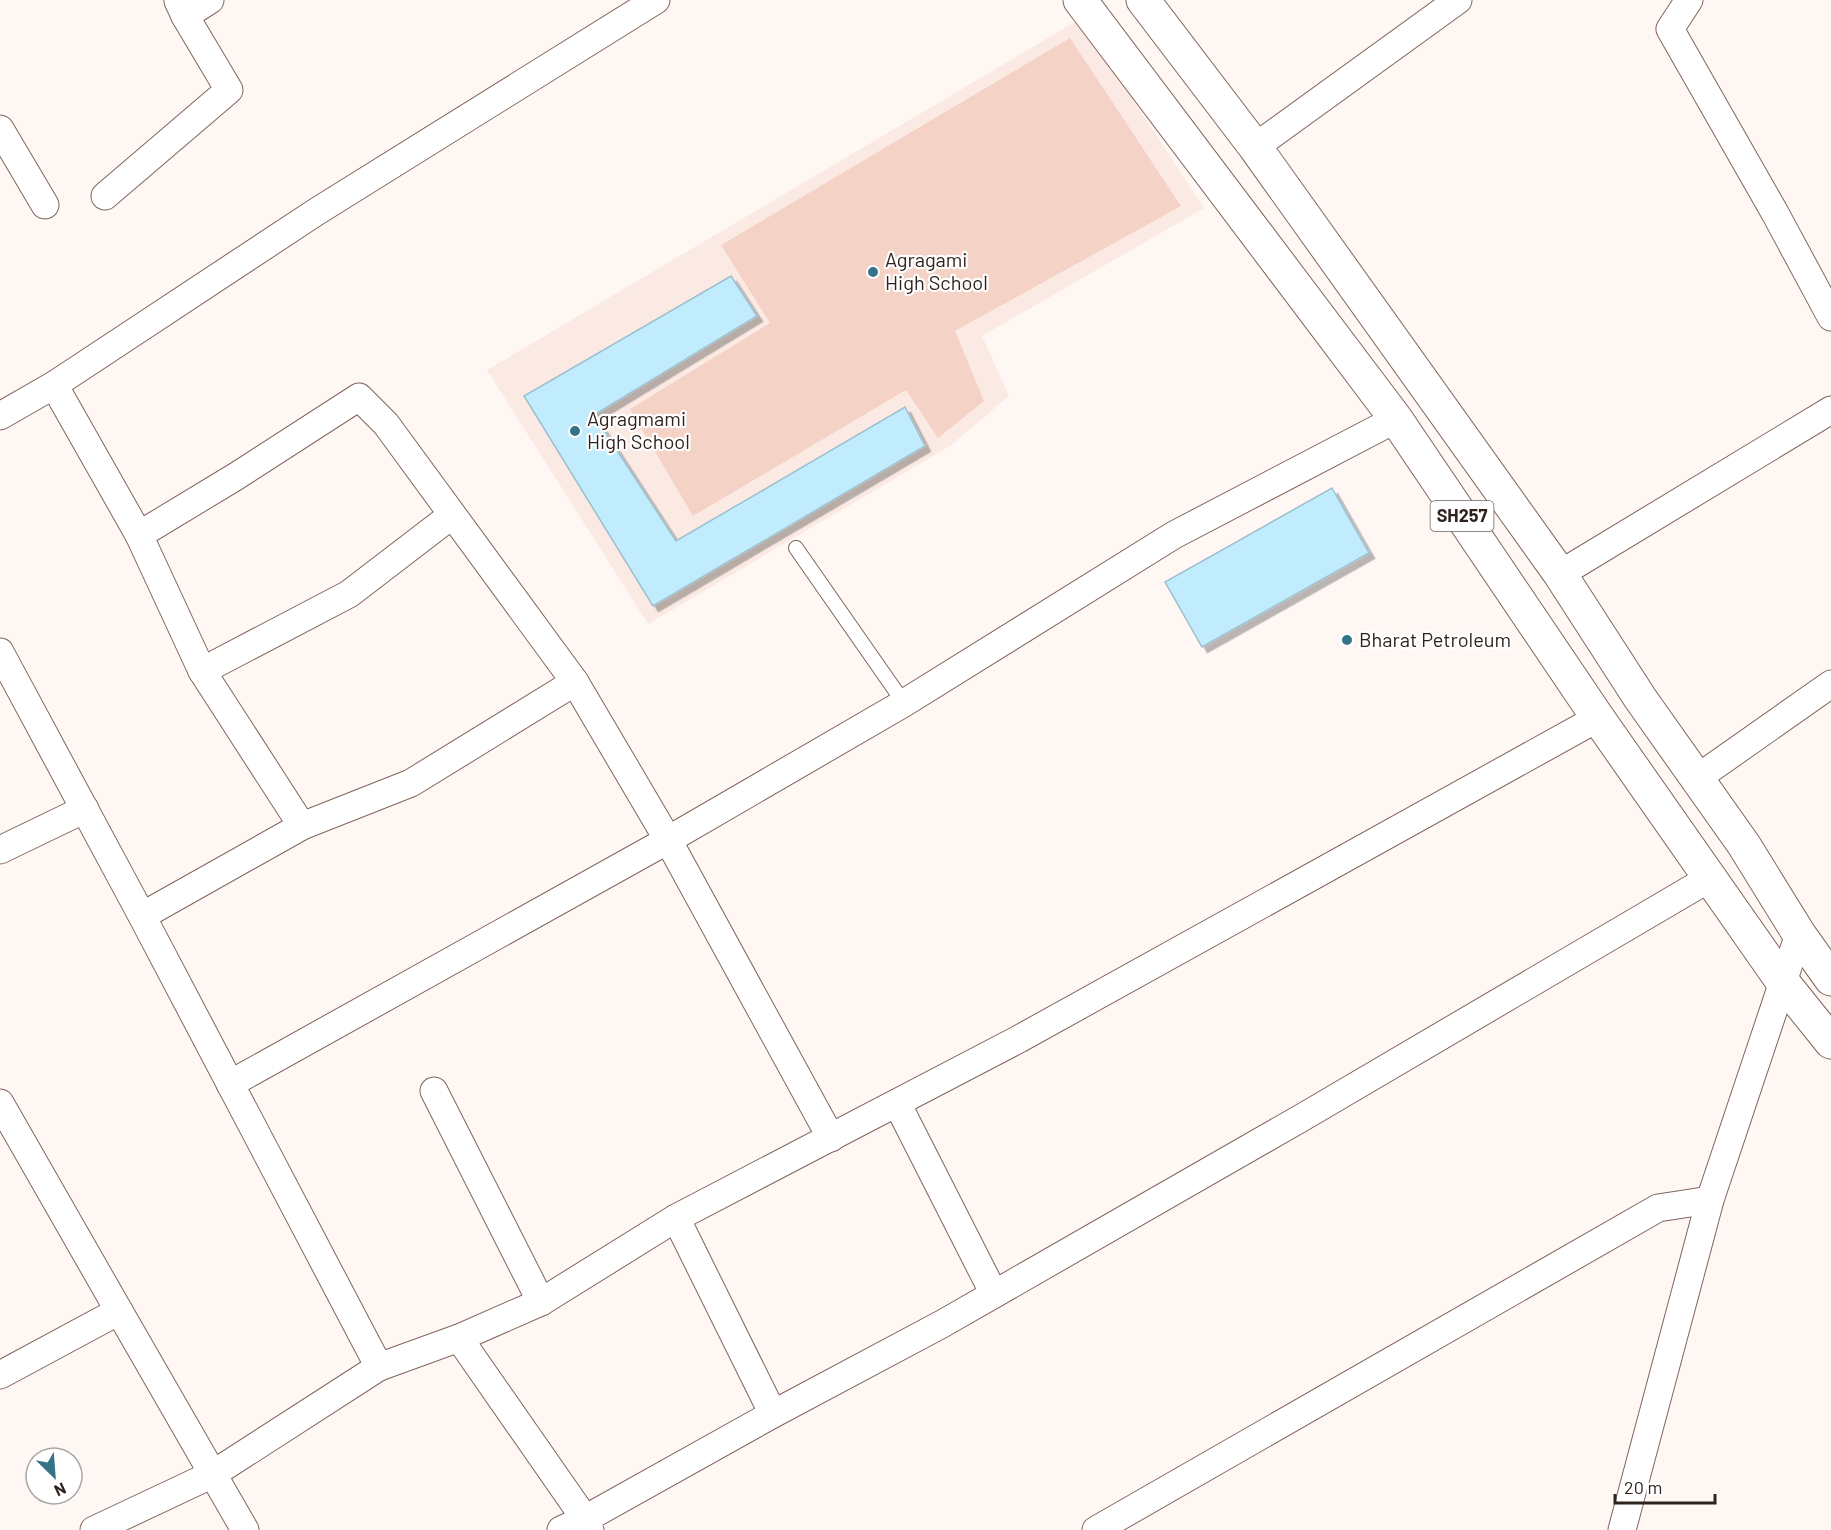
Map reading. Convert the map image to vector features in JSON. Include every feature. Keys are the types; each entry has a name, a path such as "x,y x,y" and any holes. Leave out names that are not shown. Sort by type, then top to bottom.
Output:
{"main road":[{"name":"SH257","path":"1080,0 1396,419 1598,718 1782,981 1831,1042"},
{"name":"SH257","path":"1143,0 1255,147 1560,574 1640,698 1744,845 1799,934 1831,979"}],"street":[{"path":"105,196 229,90 181,8 210,0"},
{"path":"0,416 54,385 316,212 656,0"},
{"path":"1689,0 1671,29 1831,317"},
{"path":"1255,147 1443,4"},
{"path":"0,129 45,205"},
{"path":"54,385 139,535 202,671 302,826"},
{"path":"139,535 235,477 359,397 386,424 575,682 668,840 831,1138"},
{"path":"1560,574 1831,410"},
{"path":"230,1084 668,840 904,703 1174,535 1396,419"},
{"path":"202,671 349,594 452,515"},
{"path":"0,652 142,916 379,1367"},
{"path":"142,916 302,826 411,783 575,682"},
{"path":"1696,779 1831,684"},
{"path":"94,1530 213,1474 379,1367 459,1338 541,1302 676,1218 1019,1039 1598,718"},
{"path":"0,850 85,809"},
{"path":"459,1338 579,1526 773,1414 994,1294 1303,1117 1710,878"},
{"path":"1622,1530 1710,1200 1799,934"},
{"path":"434,1091 541,1302"},
{"path":"0,1103 245,1530"},
{"path":"897,1103 994,1294"},
{"path":"1114,1526 1658,1208 1710,1200"},
{"path":"676,1218 773,1414"},
{"path":"0,1375 119,1311"}],"lane":[{"path":"796,548 904,703"}],"shaded area":[{"name":"Agragami High School","path":"1080,19 1204,208 982,336 1009,396 950,446 648,624 487,370"},
{"path":"1070,38 1181,206 955,331 984,401 938,438 906,390 693,516 630,409 770,323 721,245"}],"building":[{"name":"Agragmami High School","path":"731,276 757,316 594,415 676,541 905,407 925,446 653,606 524,396"},
{"path":"1332,488 1369,553 1202,647 1165,582"}],"place":[{"name":"Agragami High School","path":"873,272"},
{"name":"Agragmami High School","path":"575,431"},
{"name":"Bharat Petroleum","path":"1347,640"}]}
